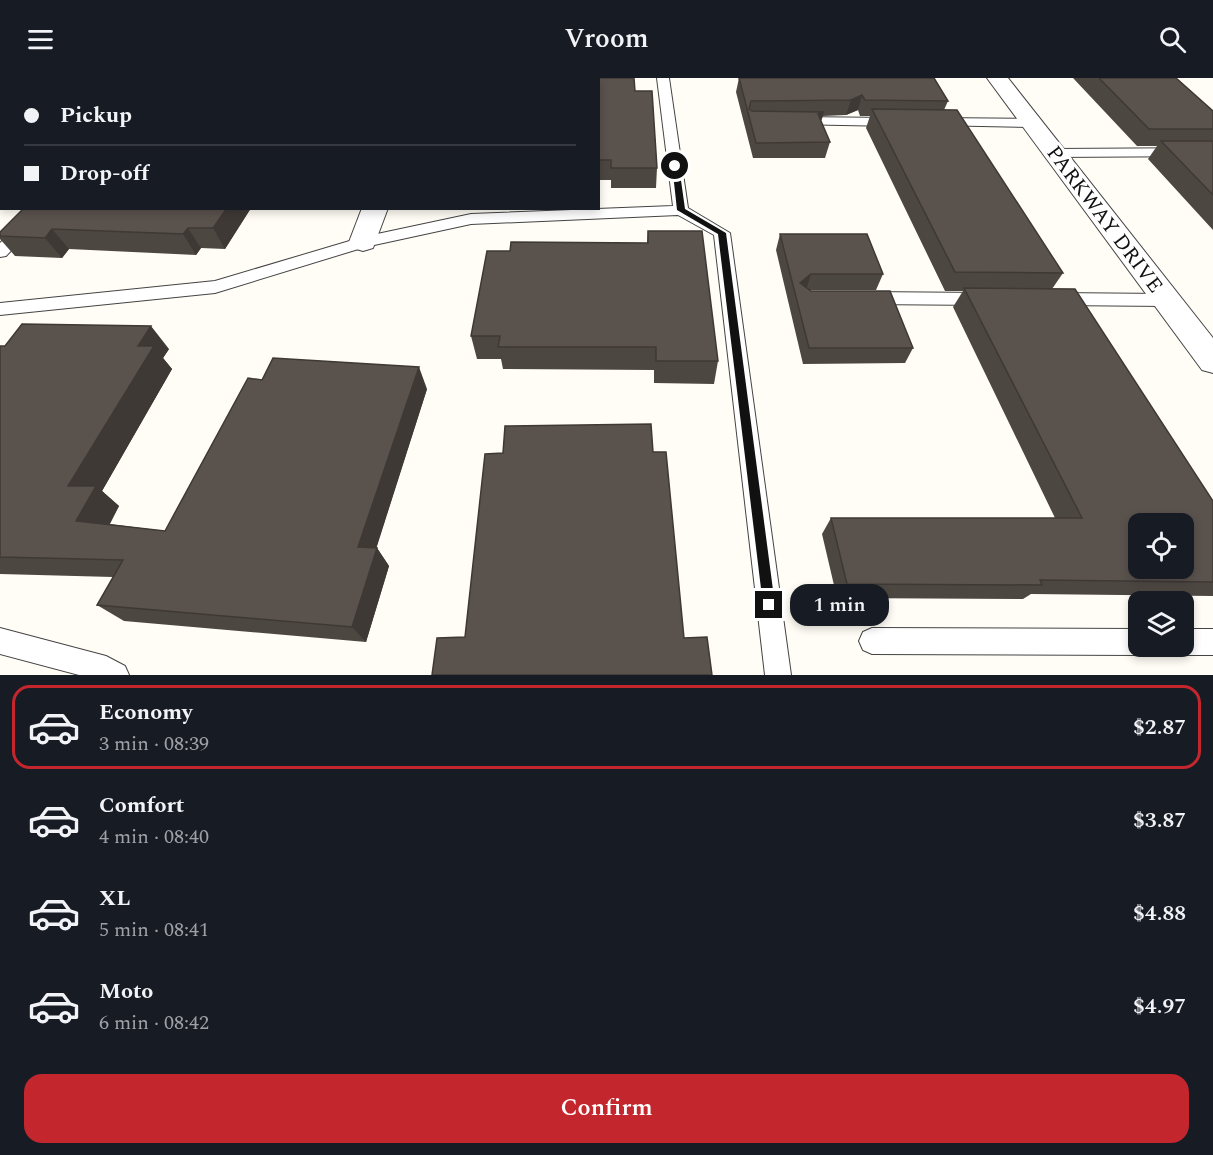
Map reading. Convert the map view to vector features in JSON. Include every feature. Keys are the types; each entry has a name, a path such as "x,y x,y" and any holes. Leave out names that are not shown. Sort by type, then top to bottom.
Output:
{"street":[{"name":"PARKWAY DRIVE","path":"997,78 1212,358"},
{"path":"363,242 374,210"}],"lane":[{"path":"663,78 681,210"},
{"path":"777,121 904,122"},
{"path":"927,122 1031,123"},
{"path":"1054,153 1213,152"},
{"path":"0,252 43,210"},
{"path":"0,309 215,287 363,242 471,219 681,210 722,233 778,675"},
{"path":"852,298 1003,299"},
{"path":"1038,299 1166,300"},
{"path":"0,640 106,669 116,675"},
{"path":"872,641 1128,642"},
{"path":"1194,642 1213,642"}],"building":[{"path":"600,78 634,78 635,91 652,91 657,168 611,168 611,160 600,160"},
{"path":"739,78 934,78 948,101 865,100 862,95 851,100 751,101 749,109 752,111 824,112 818,114 830,142 756,143"},
{"path":"1099,78 1176,78 1213,111 1213,129 1149,129"},
{"path":"872,109 957,110 1063,273 955,272"},
{"path":"1161,141 1213,141 1213,195"},
{"path":"22,210 226,210 213,228 188,228 183,234 52,229 45,238 0,236 0,232"},
{"path":"648,231 702,231 718,361 656,361 656,347 498,347 500,336 471,336 487,251 510,251 511,242 648,243"},
{"path":"780,234 867,234 883,274 811,274 800,283 811,291 890,291 913,348 809,348"},
{"path":"964,288 1075,289 1213,501 1213,582 1040,580 1042,585 847,584 831,518 1082,518"},
{"path":"22,324 151,326 138,346 154,346 68,486 96,486 76,521 165,531 248,378 262,380 273,358 419,367 358,547 377,548 352,627 97,605 123,560 0,557 0,346 5,346"},
{"path":"651,424 653,452 666,452 684,638 707,637 712,675 432,675 437,638 465,637 485,454 503,453 505,426"}],"route":[{"path":"675,166 681,210 722,233 769,605"}]}
